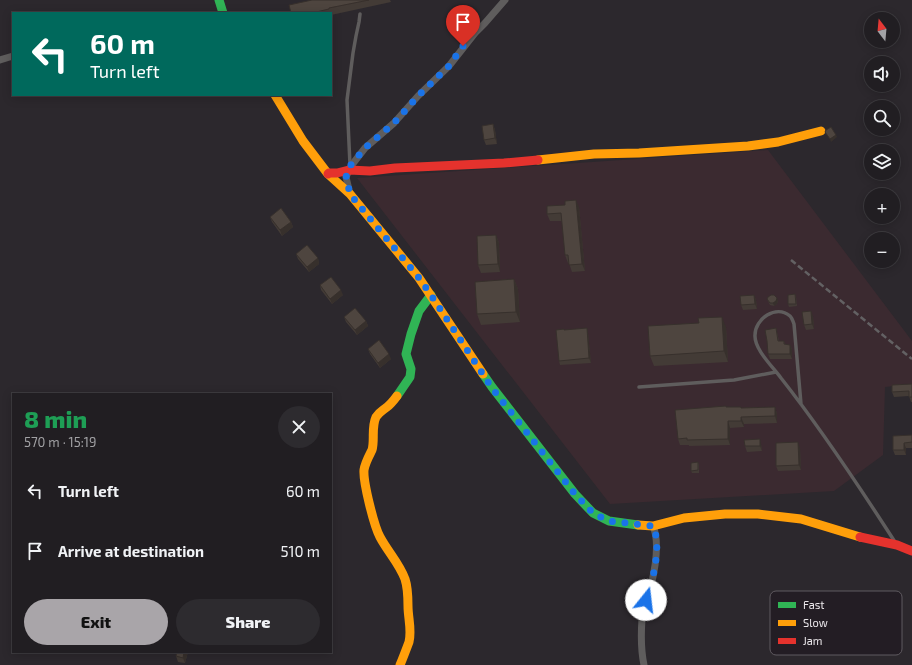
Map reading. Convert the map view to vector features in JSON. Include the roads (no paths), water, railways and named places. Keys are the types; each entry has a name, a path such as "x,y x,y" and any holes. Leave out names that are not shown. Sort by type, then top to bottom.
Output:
{"street":[{"path":"219,0 224,12"},
{"path":"350,194 346,177 350,168 365,148 394,123 418,96 449,66 475,33 505,0"},
{"path":"0,60 12,56"},
{"path":"276,96 303,141 328,174 350,194 419,278 492,388 575,494 593,513 609,521 653,526 684,518 725,514 758,514 801,520 867,539 896,545 912,551"},
{"path":"328,174 337,173 350,168 370,171 395,168 504,163 594,154 639,153 748,146 778,142 821,131"},
{"path":"400,665 408,641 410,623 406,579 380,536 374,517 364,469 372,449 373,425 376,417 379,412 393,401 410,376 411,369 406,354 409,340 418,311 431,295"},
{"path":"644,665 642,618 651,585 657,544 656,533 653,526"}],"lane":[{"path":"350,168 347,100 360,14"},
{"path":"801,404 794,324 789,316 784,313 771,313 759,321 756,326 755,340 760,352 801,404 872,506 896,545"},
{"path":"639,387 734,380 776,372"}],"railway":[{"path":"791,260 912,359"}]}
